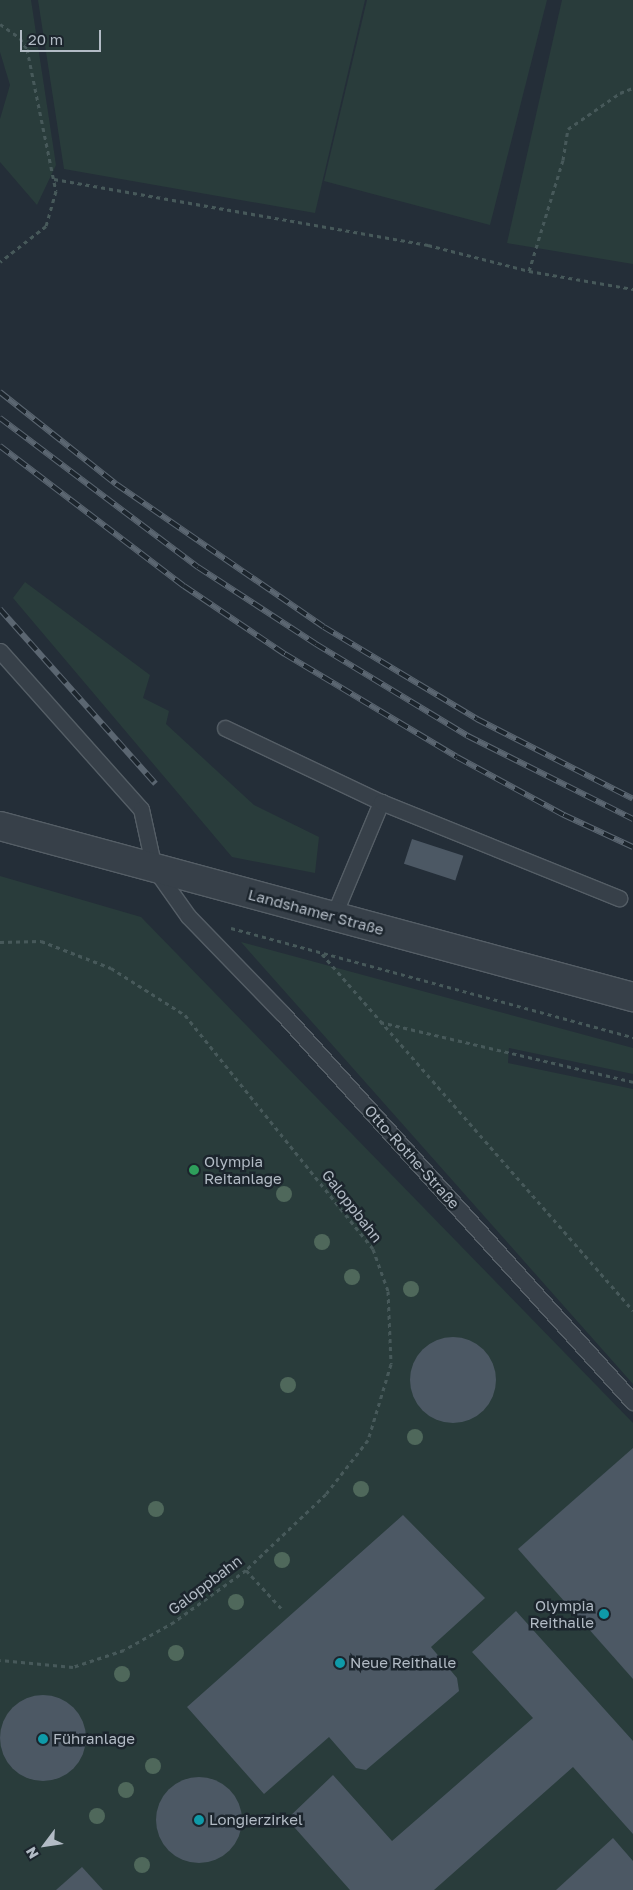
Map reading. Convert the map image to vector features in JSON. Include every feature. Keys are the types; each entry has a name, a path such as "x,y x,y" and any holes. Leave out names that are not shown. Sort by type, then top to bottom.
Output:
{"street":[{"name":"Landshamer Straße","path":"0,826 633,997"}],"lane":[{"path":"0,651 141,810 154,868"},
{"path":"225,728 381,802 619,898"},
{"path":"333,917 381,802"},
{"name":"Otto-Rothe-Straße","path":"154,868 188,916 283,1014 633,1402"}],"path":[{"path":"0,24 20,38 27,48 56,191 46,226 0,262"},
{"path":"529,271 563,160 568,129 620,93 633,88"},
{"path":"54,179 428,245 529,271 633,289"},
{"path":"188,916 322,954 633,1037"},
{"name":"Galoppbahn","path":"0,942 41,941 111,968 185,1015 373,1249 388,1290 391,1364 368,1440 326,1494 246,1570 174,1622 124,1650 73,1666 0,1660"},
{"path":"322,954 379,1022 633,1310"},
{"path":"379,1022 633,1082"},
{"path":"246,1570 281,1608"}],"green space":[{"path":"0,0 31,0 56,165 37,205 0,162 0,119 10,85 0,52"},
{"path":"38,0 365,0 315,213 64,169"},
{"path":"367,0 547,0 490,225 324,181"},
{"path":"562,0 633,0 633,264 507,243"},
{"path":"25,582 150,675 143,698 169,711 166,724 254,805 319,837 315,873 232,857 13,598"},
{"name":"Olympia Reitanlage","path":"0,876 141,917 633,1423 633,1890 0,1890"},
{"path":"241,942 633,1048 633,1074 509,1048 508,1063 633,1089 633,1384"}],"building":[{"path":"412,839 463,856 455,880 404,864"},
{"path":"453,1337 469,1340 477,1344 489,1356 493,1364 496,1380 493,1396 489,1404 477,1416 469,1420 453,1423 437,1420 429,1416 417,1404 413,1396 410,1380 413,1364 417,1356 429,1344 437,1340"},
{"name":"Olympia Reithalle","path":"633,1448 633,1679 518,1549"},
{"name":"Neue Reithalle","path":"403,1515 485,1598 431,1647 457,1678 459,1691 366,1770 356,1768 329,1737 264,1794 187,1707"},
{"path":"516,1611 633,1741 633,1834 573,1767 434,1890 350,1890 287,1819 333,1775 392,1841 533,1718 472,1652"},
{"name":"Führanlage","path":"43,1695 59,1698 67,1702 79,1714 83,1722 86,1738 83,1754 79,1762 67,1774 59,1778 43,1781 27,1778 19,1774 7,1762 3,1754 0,1738 3,1722 7,1714 19,1702 27,1698"},
{"name":"Longierzirkel","path":"199,1777 215,1781 229,1790 238,1804 242,1820 238,1836 229,1850 215,1859 199,1863 183,1859 169,1850 160,1836 156,1820 160,1804 169,1790 183,1781"},
{"path":"613,1838 633,1861 633,1890 556,1890"},
{"path":"82,1867 103,1890 56,1890"}],"railway":[{"path":"0,392 116,484 324,627 477,719 633,799"},
{"path":"0,418 198,567 316,644 468,736 633,819"},
{"path":"0,446 184,586 285,654 457,757 564,815 633,847"},
{"path":"0,609 156,784"}],"place":[{"name":"Olympia Reitanlage","path":"194,1170"},
{"name":"Olympia Reithalle","path":"604,1614"},
{"name":"Neue Reithalle","path":"340,1663"},
{"name":"Führanlage","path":"43,1739"},
{"name":"Longierzirkel","path":"199,1820"}]}
